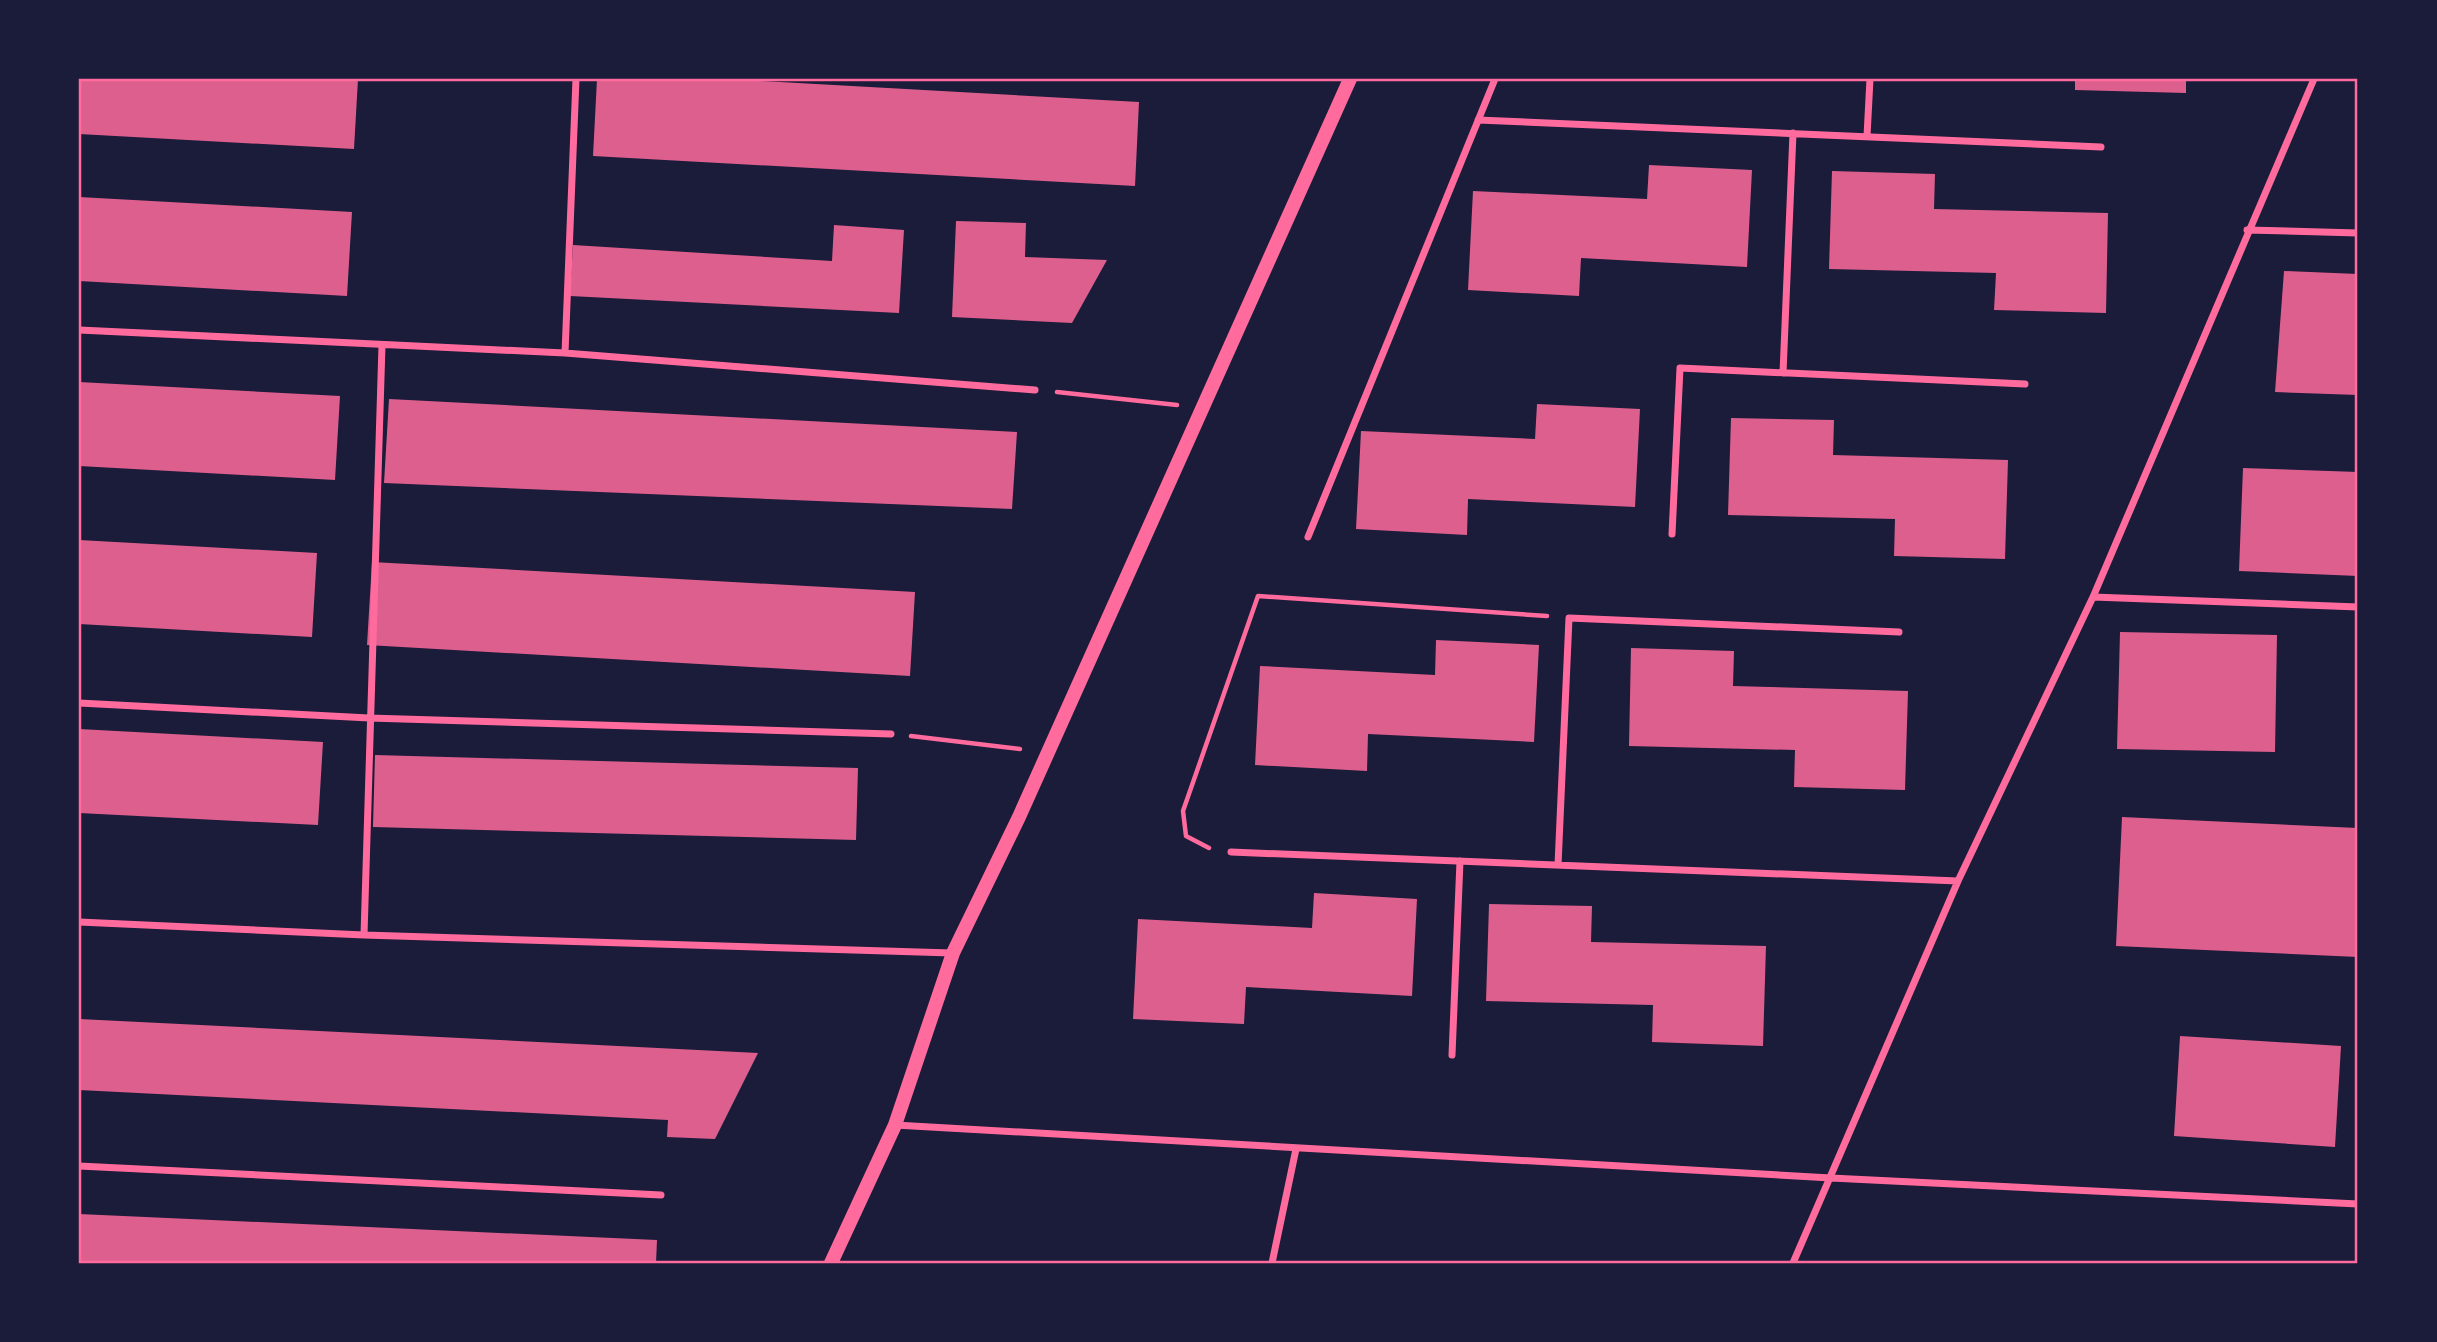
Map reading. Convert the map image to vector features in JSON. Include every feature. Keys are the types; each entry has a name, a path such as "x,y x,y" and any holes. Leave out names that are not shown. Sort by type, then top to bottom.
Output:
{"main road":[{"path":"831,1263 894,1125 953,953 1019,817 1045,752 1350,79"}],"street":[{"path":"565,353 576,79"},
{"path":"1308,537 1495,79"},
{"path":"1867,136 1870,79"},
{"path":"1793,1263 1958,881 2092,597 2247,230 2314,79"},
{"path":"1478,120 2101,147"},
{"path":"1783,373 1793,133"},
{"path":"2247,230 2358,233"},
{"path":"79,330 565,353 1035,390"},
{"path":"364,935 382,345"},
{"path":"1672,534 1681,368 2025,384"},
{"path":"2092,597 2358,607"},
{"path":"1558,865 1569,618 1899,632"},
{"path":"79,704 369,718 891,734"},
{"path":"1231,852 1958,881"},
{"path":"1452,1055 1460,861"},
{"path":"79,922 364,935 953,953"},
{"path":"894,1125 1832,1178 2358,1204"},
{"path":"1272,1263 1296,1149"},
{"path":"79,1166 661,1195"}],"path":[{"path":"1035,390 1202,408"},
{"path":"1231,852 1202,847 1186,836 1183,811 1258,596 1569,618"},
{"path":"891,734 1045,752"}],"building":[{"path":"79,79 358,79 354,149 79,134"},
{"path":"597,79 724,79 1139,102 1135,186 593,156"},
{"path":"2075,79 2186,79 2186,93 2075,90"},
{"path":"1649,165 1752,170 1747,267 1581,258 1579,296 1468,290 1473,191 1647,199"},
{"path":"1832,171 1935,174 1934,209 2108,213 2106,313 1994,310 1996,273 1829,269"},
{"path":"79,197 352,212 347,296 79,281"},
{"path":"956,221 1026,223 1025,257 1107,260 1072,323 952,317"},
{"path":"834,225 904,230 899,313 570,296 573,245 832,261"},
{"path":"2284,271 2358,274 2358,395 2275,392"},
{"path":"79,382 340,396 335,480 79,466"},
{"path":"389,399 1017,432 1012,509 384,483"},
{"path":"1537,404 1640,409 1635,507 1468,499 1467,535 1356,529 1361,431 1535,439"},
{"path":"1731,418 1834,420 1833,455 2008,460 2005,559 1894,556 1895,519 1728,515"},
{"path":"2243,468 2358,472 2358,576 2239,571"},
{"path":"79,540 317,553 312,637 79,624"},
{"path":"372,562 915,592 910,676 367,645"},
{"path":"2120,632 2277,635 2275,752 2117,749"},
{"path":"1436,640 1539,645 1534,742 1368,734 1367,771 1255,765 1260,666 1435,675"},
{"path":"1631,648 1734,651 1733,686 1908,691 1905,790 1794,787 1795,750 1629,746"},
{"path":"79,729 323,742 318,825 79,813"},
{"path":"375,755 858,768 856,840 373,827"},
{"path":"2122,817 2358,828 2358,957 2116,946"},
{"path":"1314,893 1417,899 1412,996 1246,987 1244,1024 1133,1019 1138,919 1312,928"},
{"path":"1489,904 1592,906 1591,942 1766,946 1763,1046 1652,1042 1653,1005 1486,1001"},
{"path":"79,1019 758,1053 715,1139 667,1137 668,1120 79,1090"},
{"path":"2180,1036 2341,1046 2335,1147 2174,1136"},
{"path":"79,1214 657,1240 656,1263 79,1263"}]}
